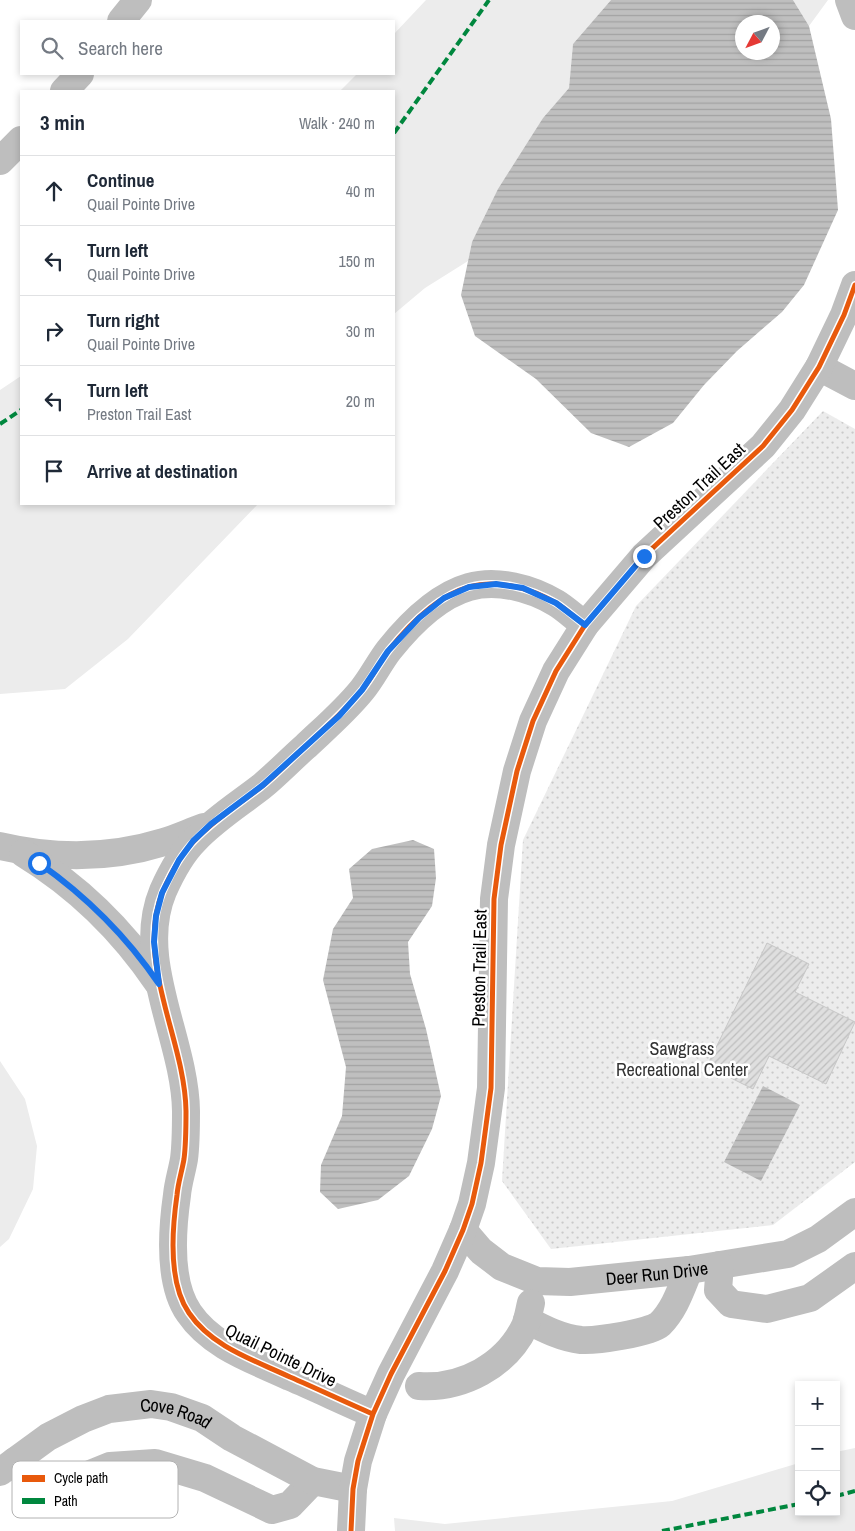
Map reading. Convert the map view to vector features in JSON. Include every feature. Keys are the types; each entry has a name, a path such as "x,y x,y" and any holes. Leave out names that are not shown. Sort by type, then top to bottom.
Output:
{"street":[{"path":"122,20 138,0"},
{"path":"849,0 855,16"},
{"path":"65,90 79,75"},
{"path":"0,161 20,141"},
{"name":"Preston Trail East","path":"351,1531 353,1489 358,1461 373,1414 445,1271 464,1230 472,1204 481,1163 491,1088 494,899 501,845 517,770 533,721 556,671 585,625 644,556 763,446 792,410 818,367 844,315 855,285"},
{"path":"818,367 855,386"},
{"name":"Quail Pointe Drive","path":"373,1414 231,1350 207,1334 189,1313 184,1304 175,1278 174,1229 177,1193 184,1157 186,1108 180,1060 159,984 154,942 156,916 162,893 179,860 193,841 211,824 263,785 339,716 362,690 388,651 419,618 444,598 469,587 496,584 523,588 556,603 585,625"},
{"name":"Quail Pointe Drive","path":"8,848 41,854 90,856 115,853 164,842 211,824"},
{"name":"Quail Pointe Drive","path":"8,848 63,880 105,918 144,962 159,984"},
{"name":"Deer Run Drive","path":"464,1230 481,1251 502,1267 537,1281 570,1282 689,1270 788,1254 818,1239 854,1216"},
{"path":"720,1265 718,1290 731,1304 767,1309 810,1298 855,1266"},
{"path":"527,1320 549,1332 582,1340 633,1334 658,1325 674,1306 689,1270"},
{"path":"419,1386 434,1387 463,1382 491,1368 511,1348 524,1327 537,1281"},
{"name":"Cove Road","path":"15,1461 48,1437 82,1419 108,1409 151,1404 171,1407 202,1418 232,1438 313,1481 353,1489"},
{"path":"178,1470 205,1478 272,1510 290,1505 313,1481"}],"green space":[{"path":"426,0 611,0 573,44 569,88 543,118 472,242 468,261 425,288 395,313 395,90 341,90 356,75 395,75 395,33"},
{"path":"793,0 828,0 809,26"},
{"path":"20,377 20,505 257,505 128,639 65,689 0,694 0,390"},
{"name":"Sawgrass Recreational Center","path":"823,411 855,429 855,1162 773,1225 551,1249 502,1181 523,840 636,606"},
{"path":"0,1061 25,1099 37,1146 33,1189 9,1239 0,1247"},
{"path":"855,1448 855,1531 395,1531 394,1518 445,1524 672,1501 795,1464 795,1516 840,1516 840,1451"}],"shaded area":[{"path":"611,0 793,0 809,26 831,119 838,210 804,285 782,312 737,351 704,385 673,423 629,447 591,433 536,379 475,336 461,295 472,242 498,189 543,118 569,88 573,44"},
{"path":"413,840 434,849 436,878 432,906 408,942 410,974 426,1029 441,1096 432,1129 409,1176 378,1200 338,1209 320,1192 321,1165 342,1116 346,1067 323,980 333,929 353,898 349,869 372,849"},
{"path":"763,1086 800,1105 761,1181 724,1162"}],"building":[{"path":"767,943 809,964 795,992 855,1022 826,1084 769,1056 753,1089 707,1066"}],"marked path":[{"path":"395,132 489,0"},
{"path":"0,424 20,411"},
{"path":"840,1495 855,1491"},
{"path":"662,1531 795,1505"}],"cycle path":[{"path":"351,1531 353,1489 358,1461 373,1414 391,1374 445,1271 472,1204 481,1163 491,1088 494,899 501,845 517,771 533,721 556,671 585,625 644,556 763,446 792,410 819,367 844,315 855,285"},
{"path":"373,1414 248,1358 222,1344 198,1325 182,1301 175,1272 173,1240 178,1190 185,1153 186,1111 184,1084 157,972 154,944 156,917 166,884 190,845 211,825 267,782 342,712 366,685 397,640 424,612 435,604 457,591 469,587 491,584 514,586 536,593 560,605 585,625"}],"route":[{"path":"39,863 63,880 105,918 144,962 159,984 154,942 156,916 162,893 179,860 193,841 211,824 263,785 339,716 362,690 388,651 419,618 444,598 469,587 496,584 523,588 556,603 585,625 644,556"}]}
